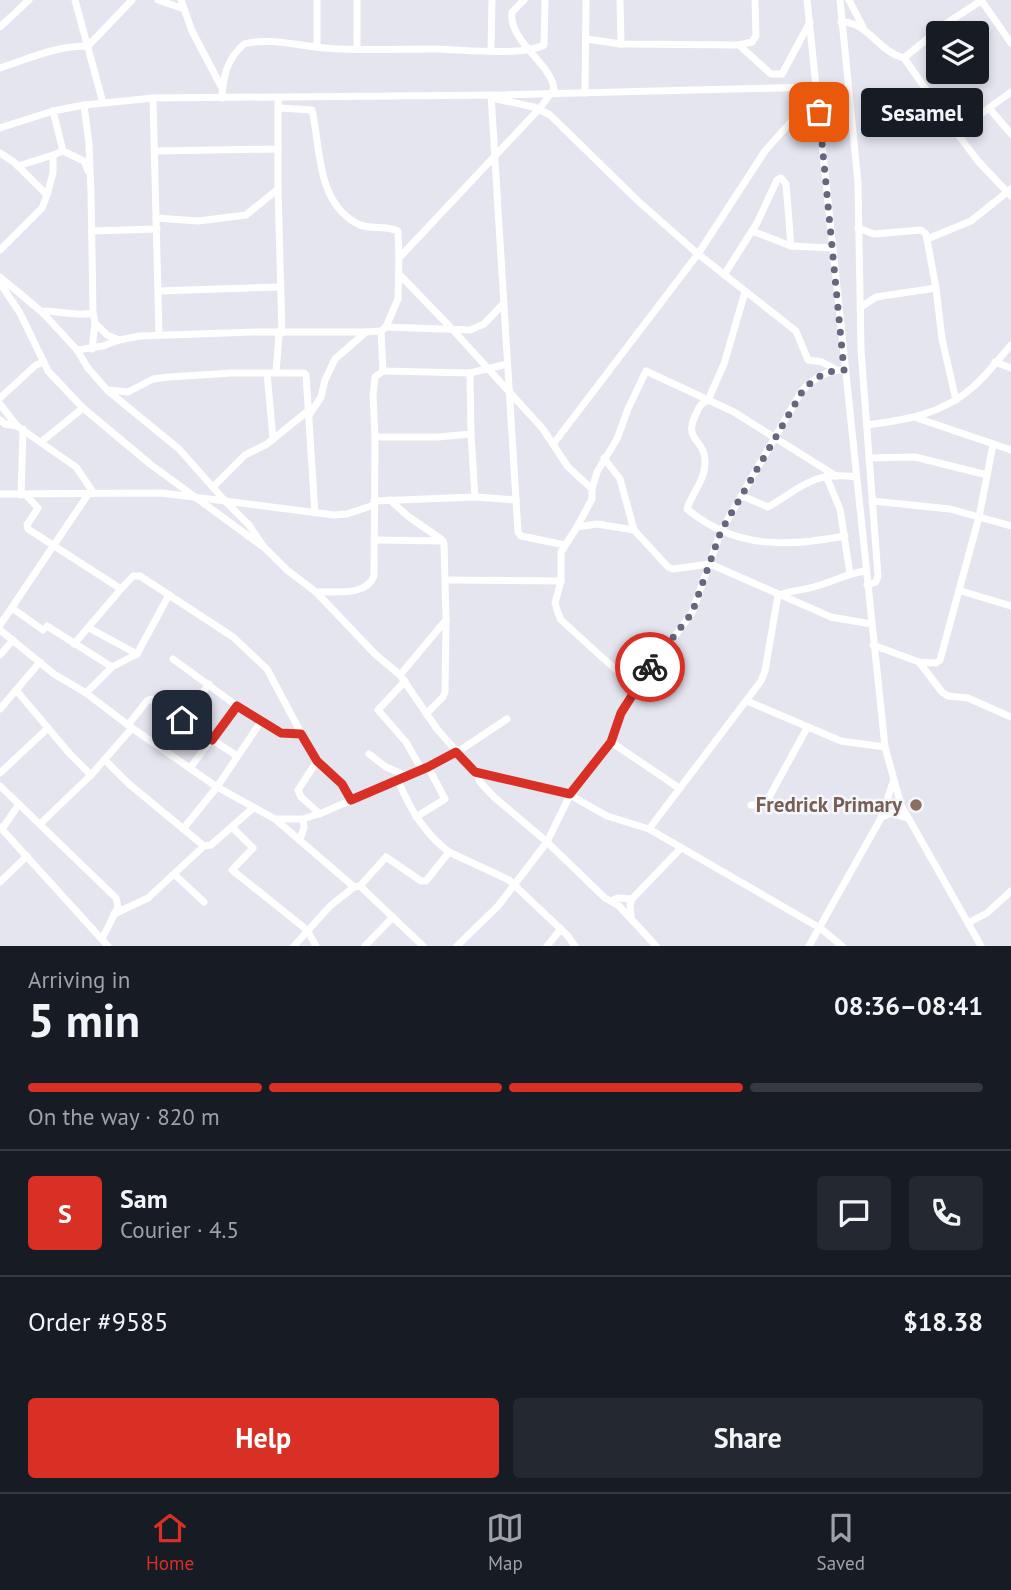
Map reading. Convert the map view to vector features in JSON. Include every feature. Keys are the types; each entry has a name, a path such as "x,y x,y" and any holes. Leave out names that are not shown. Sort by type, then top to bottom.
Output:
{"street":[{"path":"0,27 29,0"},
{"path":"75,0 103,103"},
{"path":"0,68 51,50 68,46 88,46 132,0"},
{"path":"158,0 184,9"},
{"path":"181,0 192,31 222,89"},
{"path":"317,0 317,47"},
{"path":"357,0 357,49"},
{"path":"491,51 492,0"},
{"path":"399,258 552,93 554,85 551,78 528,50 511,15 524,0"},
{"path":"222,98 228,64 244,44 264,41 357,49 528,50 544,45 544,0"},
{"path":"585,93 586,0"},
{"path":"620,0 621,44"},
{"path":"587,39 621,44 739,46 752,42 756,36 755,0"},
{"path":"807,0 832,248 840,370 852,436 885,747 893,782 908,818 981,946"},
{"path":"841,0 858,183 861,350 878,576 876,582 867,585"},
{"path":"849,0 863,28"},
{"path":"904,58 944,24 981,0 1008,31 1011,43"},
{"path":"739,46 771,74 782,74 810,21"},
{"path":"841,22 853,22 880,45 904,58 956,132 1010,193 971,221 927,239"},
{"path":"0,128 53,111 153,98 491,97 552,93 816,87"},
{"path":"956,132 1011,92"},
{"path":"273,439 271,373 281,333 278,97"},
{"path":"491,97 540,108 550,115 638,201 698,254 796,331 808,360 822,362 840,370"},
{"path":"491,97 519,534 565,545"},
{"path":"153,98 159,335"},
{"path":"84,105 89,144 92,231 95,323 92,349"},
{"path":"279,108 312,110 326,190 354,223 369,228 398,231 398,299 384,329 383,371 374,381 374,576 363,590 316,592"},
{"path":"989,108 1011,134"},
{"path":"53,111 63,151"},
{"path":"554,443 698,254 765,150 794,117"},
{"path":"156,151 278,149"},
{"path":"18,166 63,151 84,161 89,175"},
{"path":"0,153 18,166 47,195"},
{"path":"0,250 42,208 53,173 53,155"},
{"path":"724,275 752,231 777,180 781,178 786,184 791,246"},
{"path":"156,218 198,221 246,215 278,189"},
{"path":"858,228 874,234 921,230 927,239 942,339 956,400"},
{"path":"92,231 157,229"},
{"path":"752,231 791,246 832,248"},
{"path":"398,274 489,369 554,443 568,467 592,489"},
{"path":"0,278 43,313 77,350 107,390 179,449 249,525 262,546"},
{"path":"0,283 20,313 48,371 83,408 194,498 262,546 286,570 316,592 375,654 402,678 426,714 494,797 547,842 605,898 627,914 656,946"},
{"path":"158,291 280,287"},
{"path":"861,307 876,297 936,288"},
{"path":"745,292 724,364 708,400 701,404 691,426 690,431 702,450 705,464 702,480 687,509 721,531 764,544 812,542 844,532 860,521 873,517"},
{"path":"77,350 92,349 119,340 159,335 366,332 384,329 470,330 480,326 503,304"},
{"path":"43,313 93,313"},
{"path":"95,323 107,335 119,340"},
{"path":"213,487 245,455 273,439 309,412 321,397 335,359 366,332"},
{"path":"867,425 917,418 956,400 974,386 1011,345"},
{"path":"0,398 36,365 44,362"},
{"path":"995,362 1011,368"},
{"path":"383,371 470,373 507,364"},
{"path":"636,688 561,620 555,603 561,581 560,561 565,545 592,499 592,489 604,458 617,439 646,370 734,412 836,476"},
{"path":"457,946 498,906 547,842 570,794 611,742 621,713 636,688 692,613 721,531 796,401 813,379 840,370"},
{"path":"107,390 128,392 153,379 300,372 306,375 315,513"},
{"path":"470,373 475,498"},
{"path":"1,406 0,419 5,424 20,427"},
{"path":"1,406 20,427 76,467 91,492"},
{"path":"41,442 83,408"},
{"path":"917,418 1011,450"},
{"path":"20,427 24,495 38,508 26,527 121,589"},
{"path":"376,437 471,434"},
{"path":"852,436 868,436"},
{"path":"873,645 919,662 936,663 940,660 961,591 993,445"},
{"path":"869,458 915,457 987,475"},
{"path":"604,458 620,480 634,530 661,561 673,569 710,564 831,617 871,624"},
{"path":"742,496 768,507 801,484 836,476 856,477"},
{"path":"827,478 839,509 850,574"},
{"path":"91,492 0,628 60,679 86,693 217,787 275,819 393,917 423,946"},
{"path":"0,494 162,492 315,513 347,514 374,503 390,500 516,500"},
{"path":"390,500 443,541"},
{"path":"872,501 933,506 1011,526"},
{"path":"577,527 597,524 634,530"},
{"path":"376,540 443,541"},
{"path":"426,714 445,692 443,541"},
{"path":"778,595 865,570"},
{"path":"74,644 136,575 233,637 267,669 317,761 342,784 351,800"},
{"path":"445,580 561,581"},
{"path":"961,591 1011,607"},
{"path":"86,693 111,667 137,654 170,595"},
{"path":"649,829 747,701 765,671 778,595"},
{"path":"12,608 111,667"},
{"path":"416,817 445,799 406,742 378,710 446,620"},
{"path":"89,628 137,654"},
{"path":"0,656 12,640"},
{"path":"173,659 237,706 281,733 301,734"},
{"path":"919,662 948,696 968,698 1011,717"},
{"path":"0,709 40,663"},
{"path":"160,747 209,684"},
{"path":"16,690 91,775"},
{"path":"40,824 105,760 148,699 160,704 237,756"},
{"path":"747,701 841,741 885,747"},
{"path":"190,768 237,706"},
{"path":"275,819 303,819 320,814 425,768 456,752 507,719"},
{"path":"183,829 217,787 262,720"},
{"path":"751,804 767,801 807,727"},
{"path":"0,773 48,728"},
{"path":"611,742 679,788"},
{"path":"369,754 386,767 408,776"},
{"path":"105,760 204,846"},
{"path":"317,761 298,790 301,797 320,814"},
{"path":"475,772 570,794 607,816 649,829 820,928 842,946"},
{"path":"398,780 416,817 449,852 515,885 575,946"},
{"path":"809,946 881,818 893,782"},
{"path":"0,786 116,898 118,906 102,939"},
{"path":"19,804 1,828 108,946"},
{"path":"114,914 148,898 204,846 209,846 253,808"},
{"path":"881,818 891,813 908,818"},
{"path":"300,839 304,828 303,819"},
{"path":"232,827 253,848 232,870 307,930 316,946"},
{"path":"0,844 9,836"},
{"path":"631,920 632,899 681,848"},
{"path":"293,946 330,906 357,887 386,857 421,881 426,881 449,852"},
{"path":"0,882 27,856"},
{"path":"175,875 204,902"},
{"path":"968,923 987,913 1011,891"},
{"path":"611,901 618,898 632,899"},
{"path":"365,946 393,917"},
{"path":"547,946 561,929"}],"way so far":[{"path":"650,667 692,613 721,531 802,392 813,379 828,372 844,370 819,112"}],"place":[{"name":"Sesamel","path":"819,112"},
{"name":"Fredrick Primary","path":"916,805"}],"route":[{"path":"182,720 212,740 237,706 281,733 301,734 317,761 342,784 351,800 456,752 475,772 570,794 611,742 627,700 650,667"}]}
